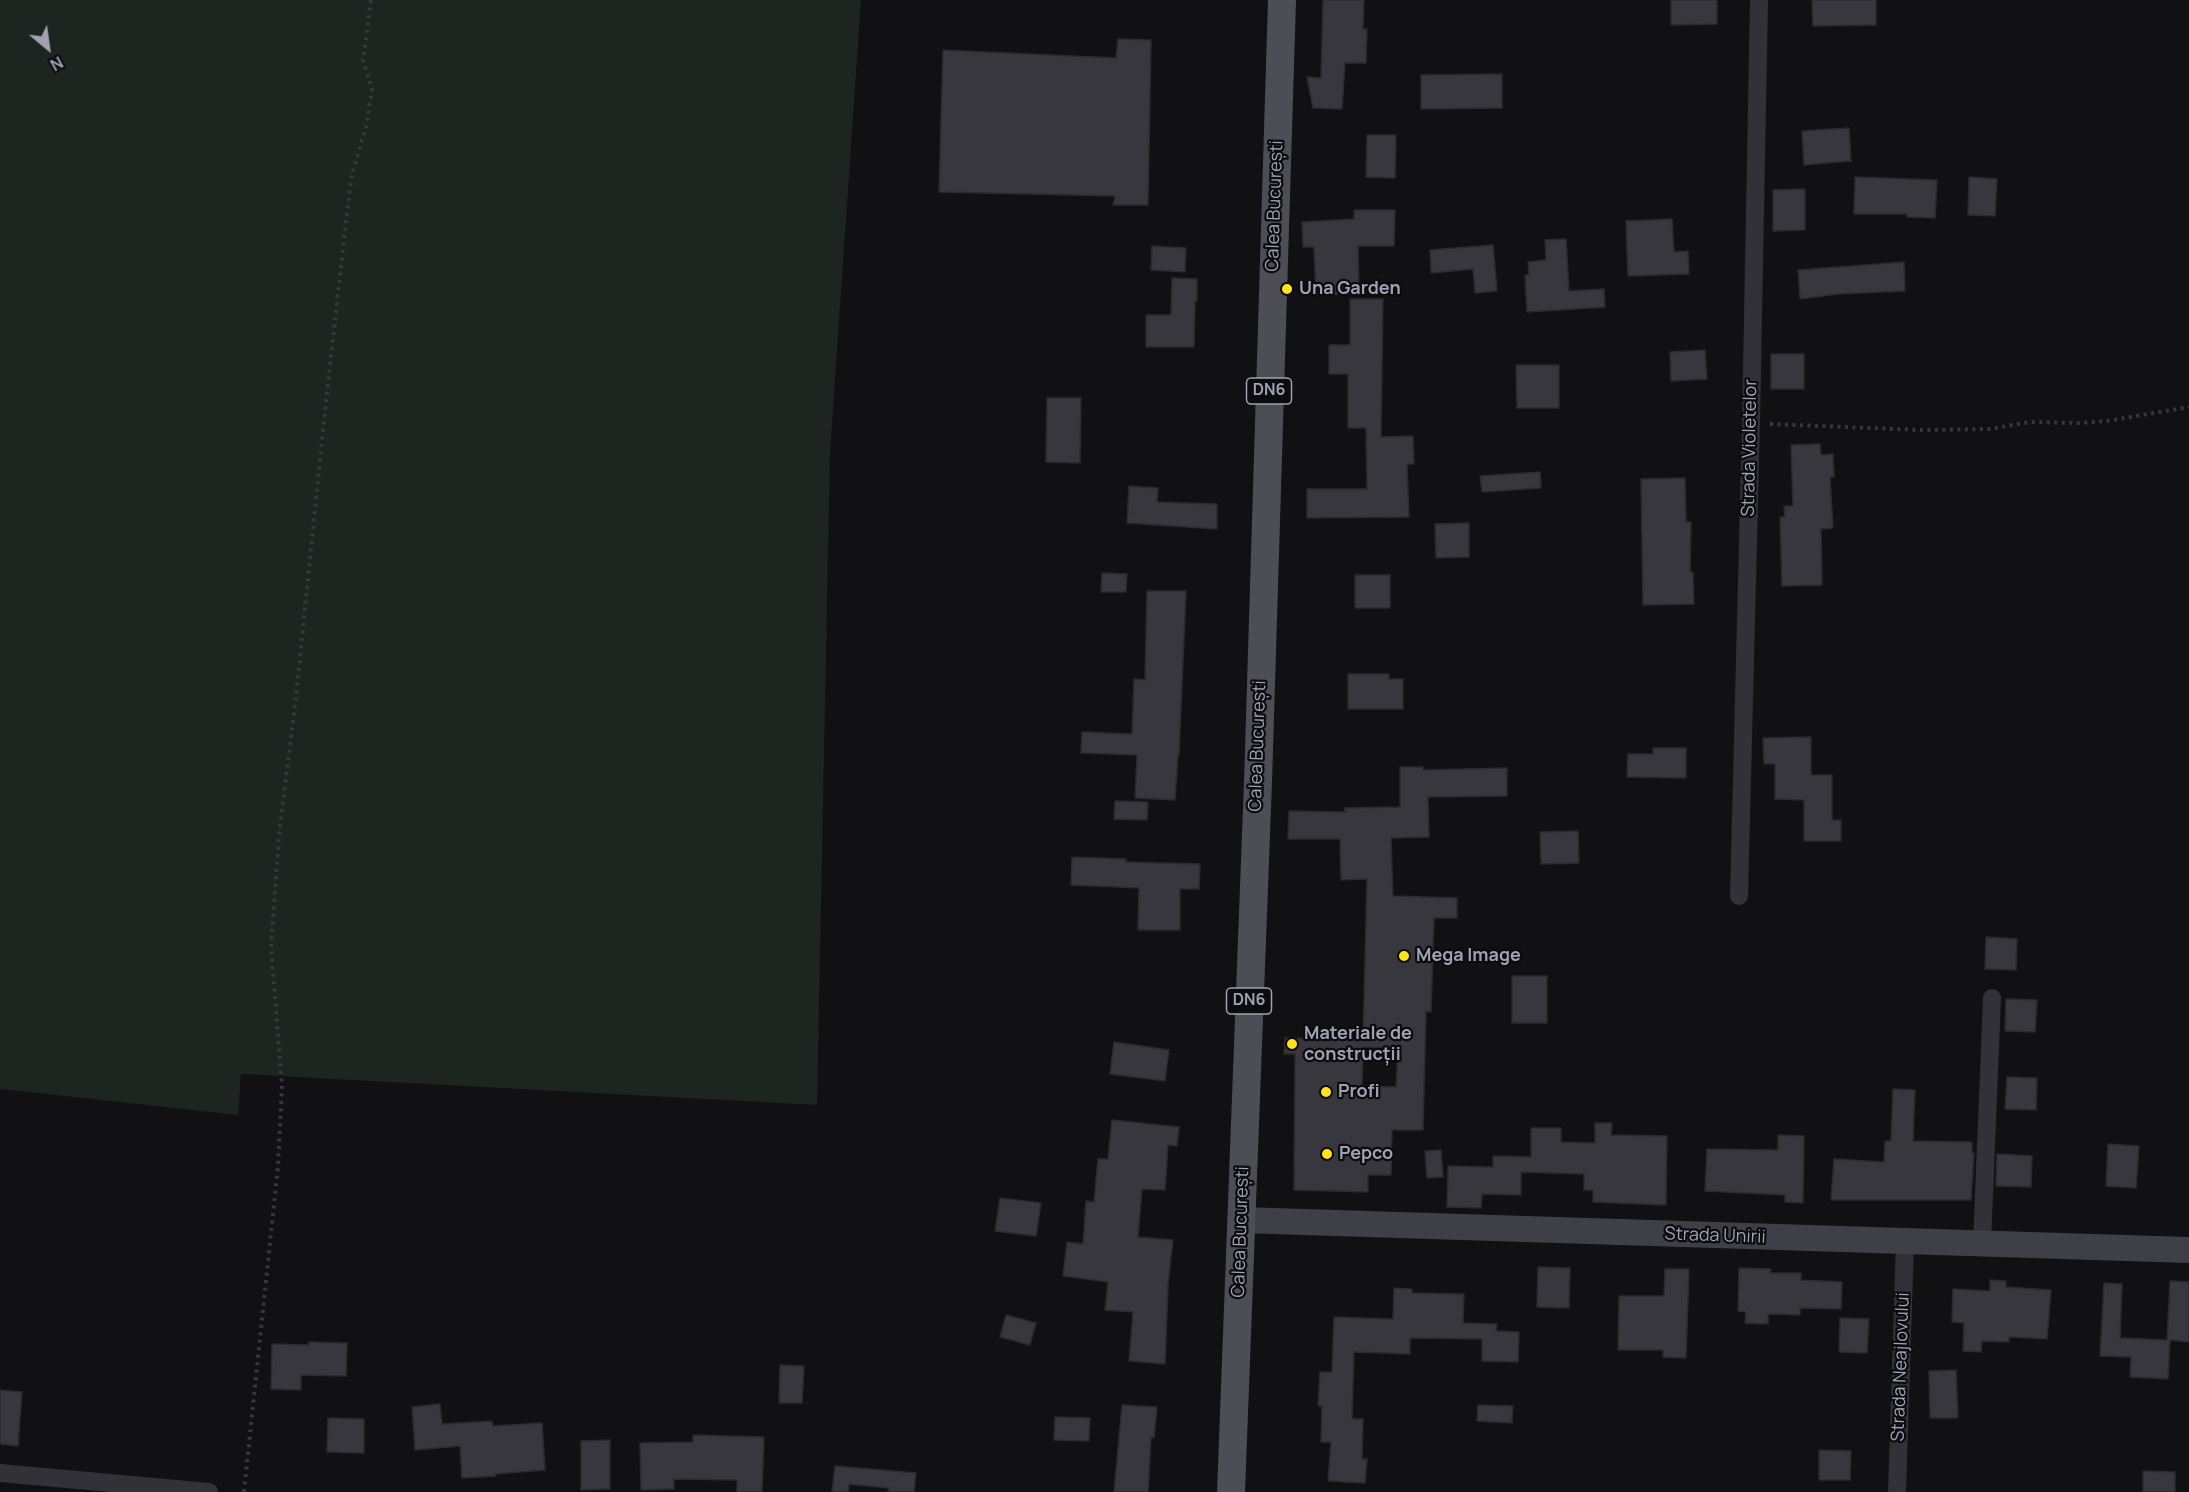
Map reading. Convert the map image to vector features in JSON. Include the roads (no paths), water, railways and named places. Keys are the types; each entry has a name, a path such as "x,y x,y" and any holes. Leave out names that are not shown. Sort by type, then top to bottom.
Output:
{"main road":[{"name":"Calea București","path":"1231,1492 1257,794 1282,0"},
{"name":"Strada Unirii","path":"1241,1220 1905,1243 2189,1250"}],"street":[{"name":"Strada Violetelor","path":"1739,896 1759,0"},
{"path":"1983,1244 1992,998"},
{"name":"Strada Neajlovului","path":"1897,1492 1905,1243"},
{"path":"0,1473 209,1492"}],"place":[{"name":"Una Garden","path":"1287,289"},
{"name":"Mega Image","path":"1404,956"},
{"name":"Materiale de construcții","path":"1292,1044"},
{"name":"Profi","path":"1326,1092"},
{"name":"Pepco","path":"1327,1154"}]}
